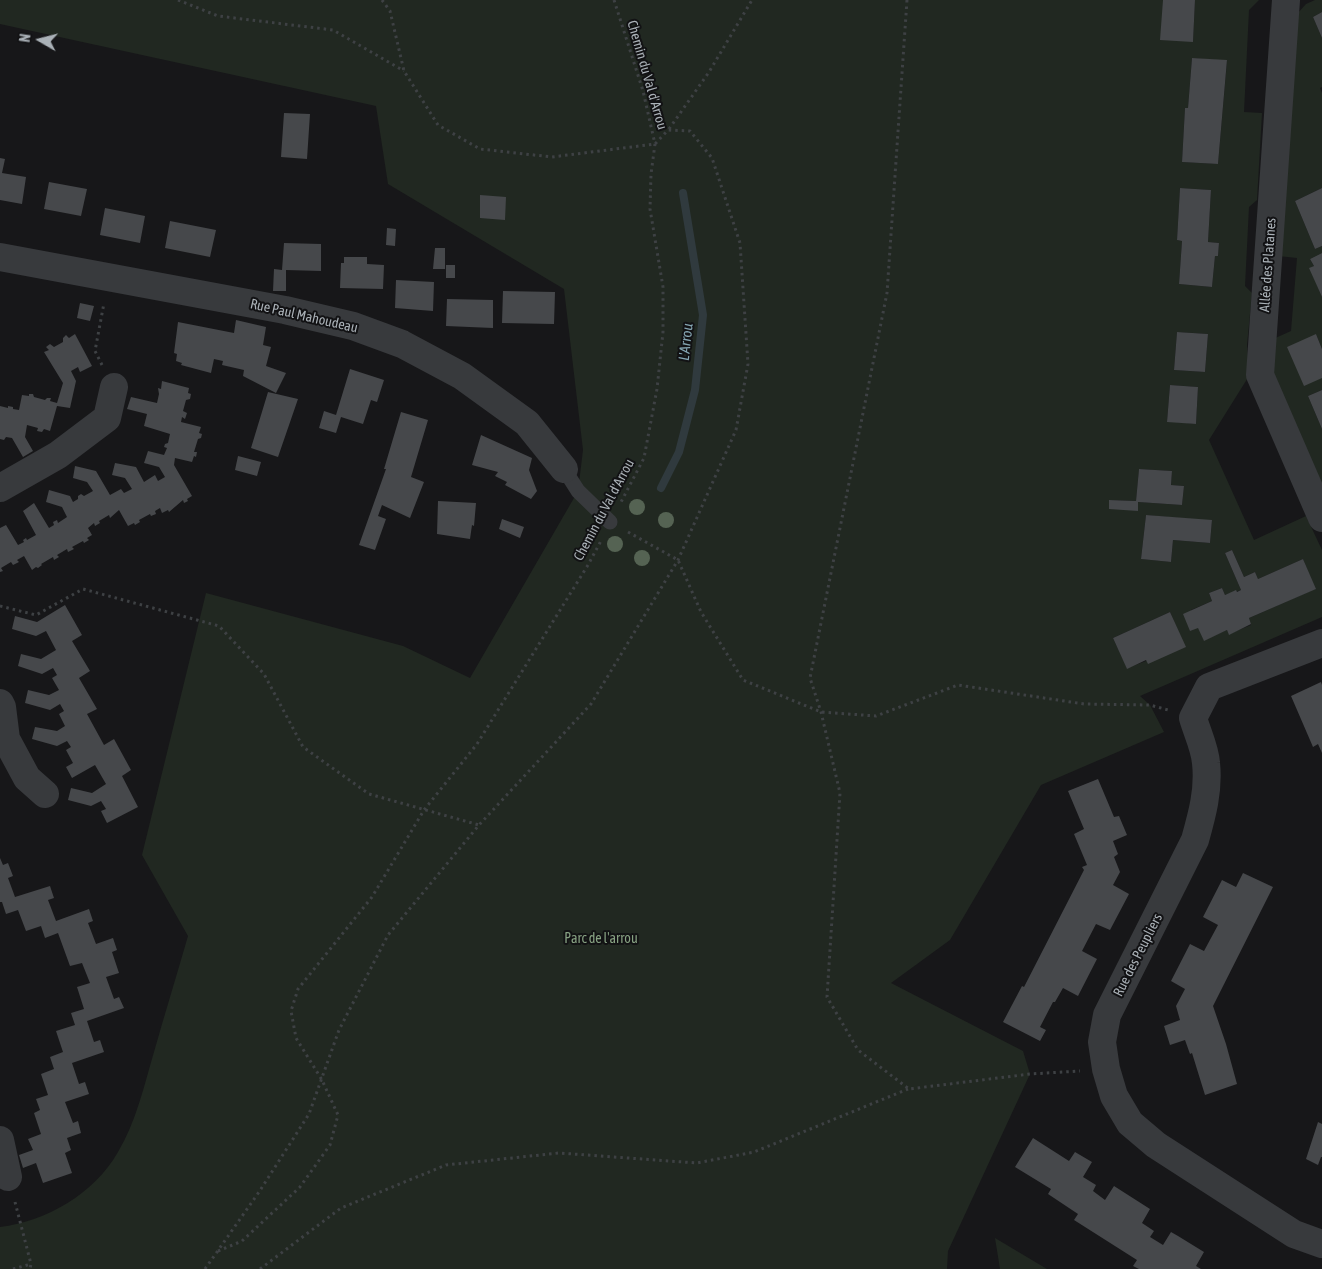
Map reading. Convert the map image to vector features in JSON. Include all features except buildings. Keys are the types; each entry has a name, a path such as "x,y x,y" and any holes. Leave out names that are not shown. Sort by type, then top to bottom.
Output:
{"street":[{"name":"Allée des Platanes","path":"1286,0 1260,375 1322,518"},
{"name":"Rue Paul Mahoudeau","path":"0,259 285,310 353,326 402,344 462,376 527,423 564,469"},
{"path":"0,488 58,455 107,418 114,387"},
{"path":"1193,718 1209,687 1322,643"},
{"path":"0,703 6,739 27,778 45,794"},
{"name":"Rue des Peupliers","path":"1193,718 1206,762 1207,786 1203,813 1195,840 1107,1016 1102,1042 1106,1069 1114,1096 1130,1123 1156,1145 1294,1234 1322,1244"},
{"path":"0,1140 8,1177"}],"lane":[{"path":"564,469 578,491 610,522"}],"path":[{"path":"178,0 218,16 333,30 404,71"},
{"path":"382,0 390,11 404,71 438,124 480,150 552,157 655,144 668,130 709,72 752,0"},
{"name":"Chemin du Val d'Arrou","path":"218,1251 242,1242 300,1187 330,1145 338,1115 322,1080 296,1038 291,1011 298,989 372,897 424,810 477,744 588,565 644,458 657,389 663,332 663,288 650,209 650,174 655,144 643,91 614,0"},
{"path":"907,0 887,293 810,678 821,712 840,792 827,997 858,1050 909,1089"},
{"path":"205,1269 259,1192 309,1114 339,1030 388,935 479,825 591,704 678,560 736,430 748,364 740,243 712,158 690,131 668,130"},
{"path":"104,302 95,351 114,387"},
{"path":"610,522 678,560 701,612 744,680 821,712 876,716 958,685 1084,704 1150,705 1193,718"},
{"path":"0,606 36,615 83,589 219,626 264,674 303,747 369,794 479,825"},
{"path":"260,1269 341,1208 446,1165 559,1153 697,1163 754,1152 909,1089 1030,1074 1106,1069"},
{"path":"8,1177 31,1264 30,1269"},
{"path":"14,1269 31,1264"}],"green space":[{"name":"Parc de l'arrou","path":"0,0 1163,0 1193,42 1195,0 1259,0 1249,10 1244,112 1262,113 1257,200 1249,207 1245,286 1252,293 1247,345 1249,376 1209,440 1254,540 1306,516 1322,550 1322,617 1140,696 1150,705 1164,732 1041,785 950,940 891,983 1023,1051 1030,1074 948,1251 947,1269 0,1269 0,1227 18,1224 52,1212 83,1193 96,1181 118,1152 135,1116 143,1091 188,936 142,855 206,593 403,646 470,678 578,491 583,450 564,289 388,184 376,106 0,24","holes":["1192,58 1227,61 1218,164 1182,162 1185,108 1188,108","1180,188 1211,190 1208,242 1219,243 1218,256 1215,256 1212,287 1179,284 1182,241 1177,240","1177,332 1208,334 1205,372 1174,370","1170,385 1198,387 1196,424 1167,421","1139,469 1172,471 1171,485 1184,486 1182,505 1138,502 1138,511 1109,500 1136,501","1146,515 1212,521 1210,543 1173,540 1171,562 1141,559","1232,550 1244,577 1255,572 1258,579 1303,559 1315,589 1249,618 1251,625 1229,634 1227,630 1204,640 1191,610 1212,601 1209,593 1222,588 1225,595 1241,590 1225,553","1170,612 1185,647 1127,668 1113,638"]},
{"path":"1315,0 1322,0 1322,12 1313,17 1322,38 1322,87 1320,88 1322,93 1322,188 1295,201 1315,249 1322,246 1322,253 1310,259 1314,266 1310,268 1322,297 1322,349 1316,334 1322,390 1308,396 1322,429 1322,492 1272,369 1271,340 1291,331 1297,258 1278,256 1297,14 1306,4"},
{"path":"995,1238 1047,1269 1000,1269"}],"waterway":[{"name":"L'Arrou","path":"661,488 679,452 695,390 703,315 683,193"}]}
